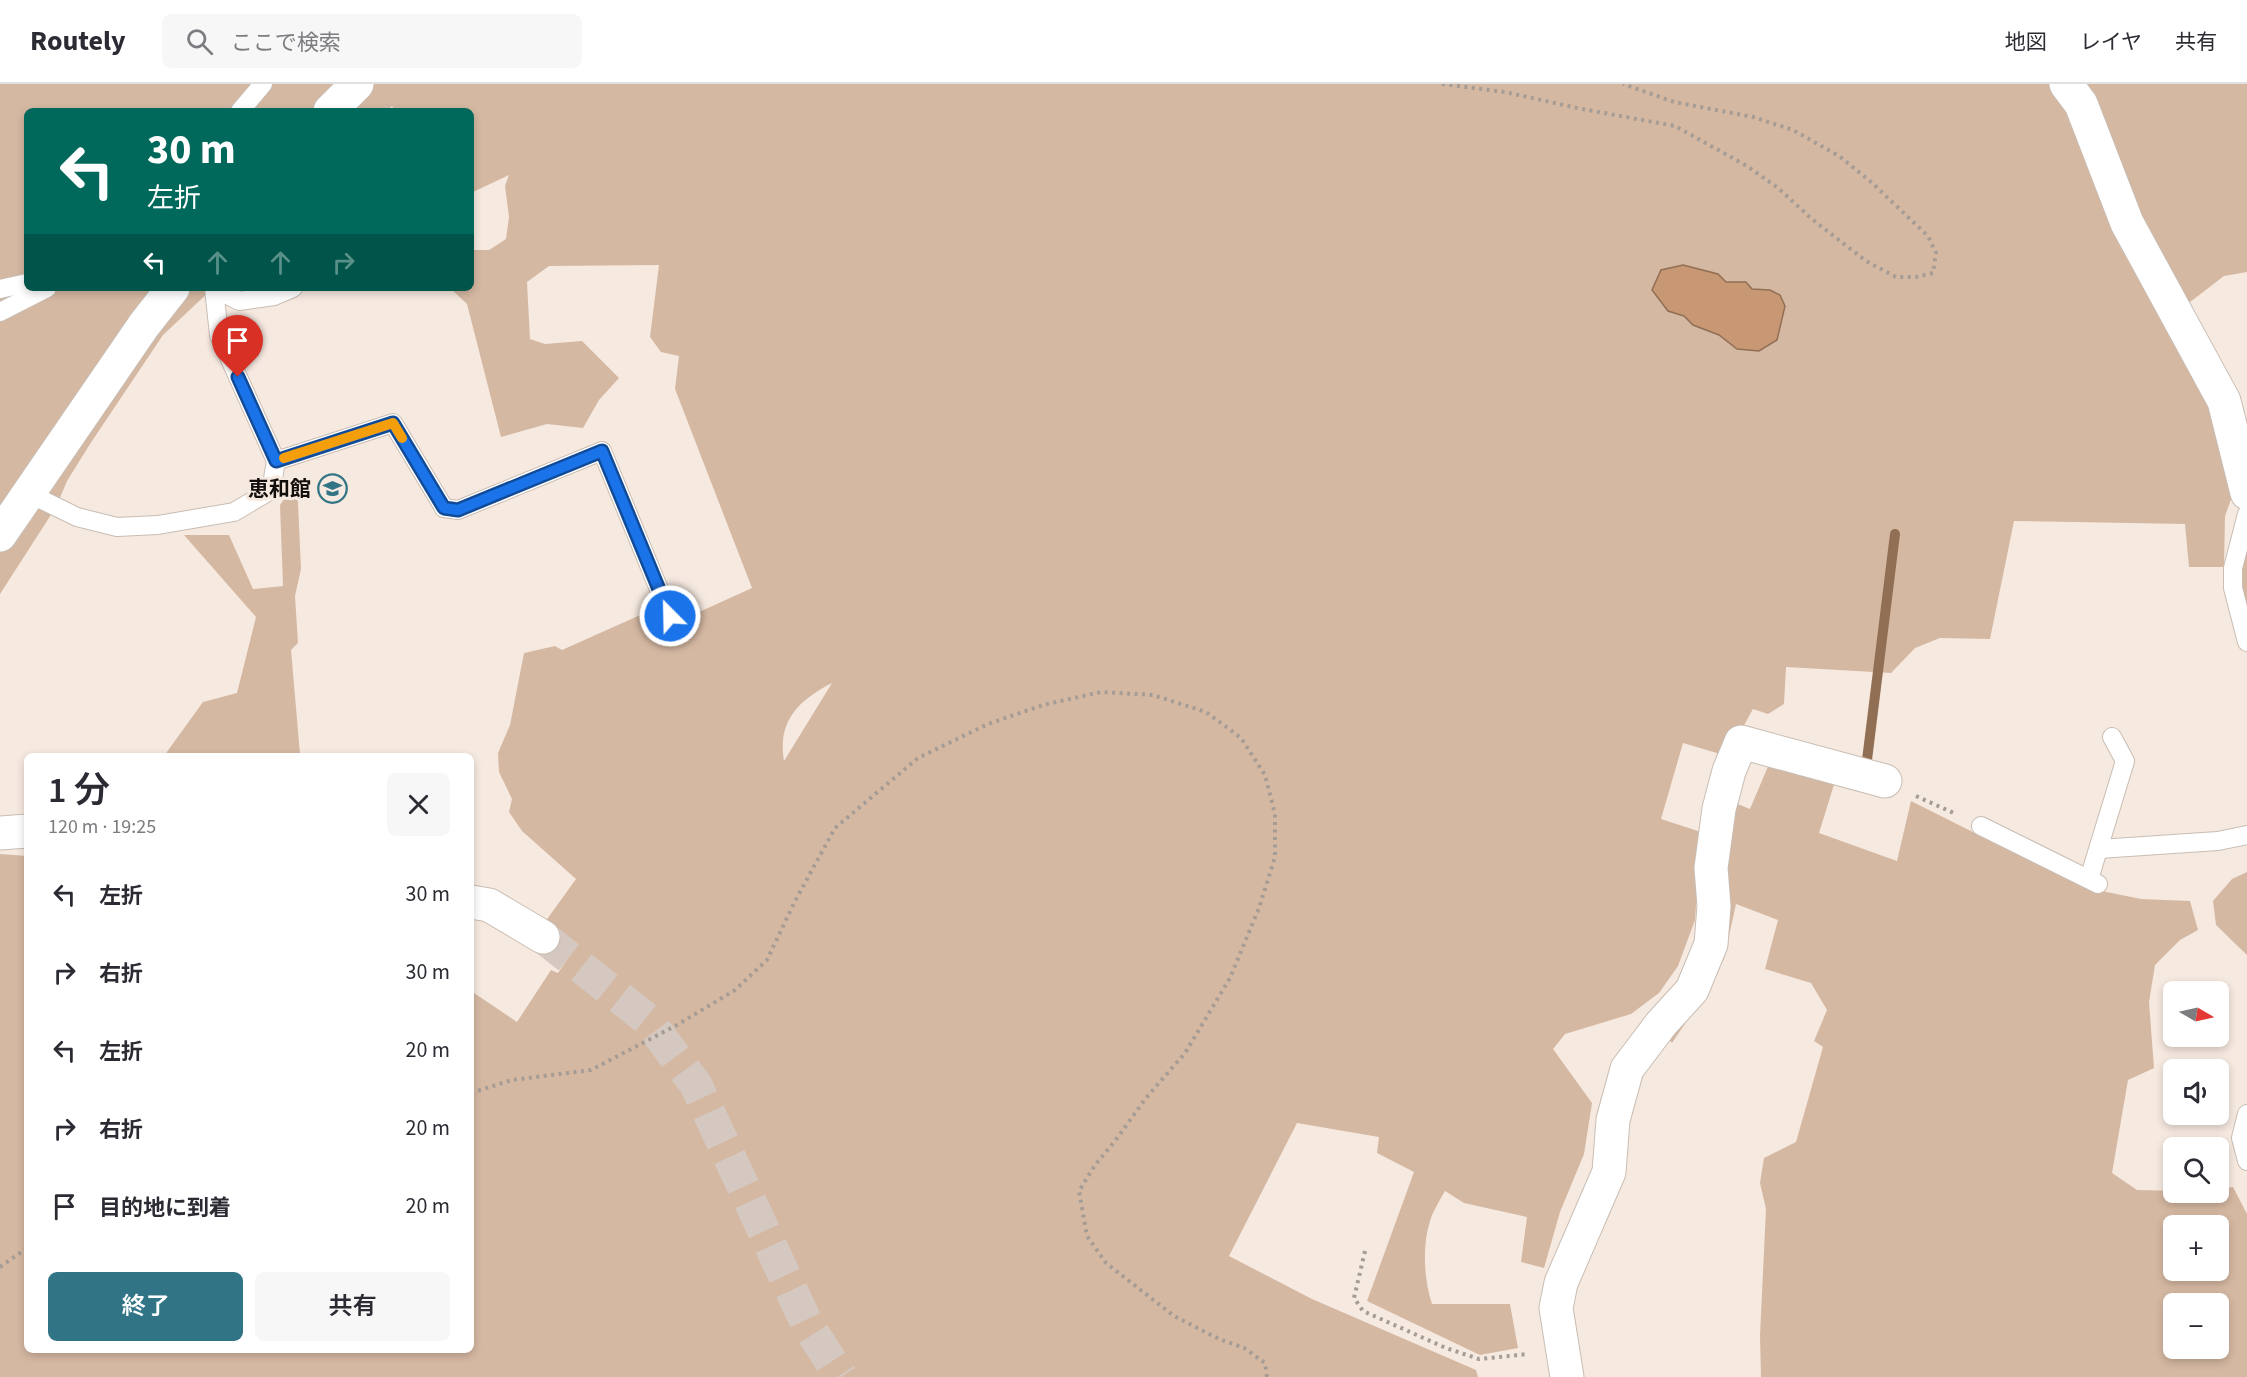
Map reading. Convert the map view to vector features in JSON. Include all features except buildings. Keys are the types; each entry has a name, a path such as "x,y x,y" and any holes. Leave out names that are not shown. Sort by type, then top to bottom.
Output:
{"street":[{"path":"333,108 357,84"},
{"path":"2066,84 2081,104 2127,223 2224,401 2247,493"},
{"path":"0,535 144,325 171,291"},
{"path":"1567,1377 1556,1308 1561,1283 1609,1172 1612,1120 1627,1069 1661,1024 1692,990 1711,944 1714,906 1712,868 1719,809 1729,771 1741,742 1886,781"},
{"path":"0,833 24,831"},
{"path":"474,902 489,905 543,937"}],"lane":[{"path":"243,108 263,84"},
{"path":"0,289 24,284"},
{"path":"0,312 41,291"},
{"path":"28,494 77,517 117,527 158,525 234,512 271,490 276,461 219,335 214,291"},
{"path":"220,291 239,301 274,296 286,291"},
{"path":"276,461 393,423 444,508 458,510 602,451 670,616"},
{"path":"2247,514 2233,568 2233,588 2247,642"},
{"path":"1981,826 2094,882 2099,849 2125,761 2112,737"},
{"path":"2099,849 2218,841 2247,834"},
{"path":"2247,1114 2241,1138 2247,1161"}],"path":[{"path":"1442,84 1505,92 1674,126 1747,166 1778,188 1866,261 1896,277 1916,277 1933,273 1936,253 1928,236 1870,181 1839,156 1793,130 1753,117 1674,102 1623,84"},
{"path":"474,1092 512,1080 591,1070 735,990 767,960 834,828 918,758 988,724 1043,705 1101,692 1153,695 1206,712 1241,738 1264,775 1275,814 1275,857 1259,908 1230,978 1185,1053 1146,1098 1116,1141 1095,1165 1079,1191 1087,1236 1106,1263 1174,1317 1218,1339 1244,1348 1265,1363 1267,1377"},
{"path":"1886,781 1981,826"},
{"path":"0,1267 24,1250"},
{"path":"1365,1251 1354,1298 1363,1311 1446,1348 1479,1359 1513,1357"}],"shaded area":[{"path":"0,84 2247,84 2247,272 2224,276 2177,312 2215,404 2234,491 2225,516 2224,567 2189,567 2185,524 2014,521 1990,639 1940,638 1915,648 1891,673 1786,667 1784,704 1768,714 1753,709 1727,756 1683,743 1661,819 1704,833 1695,920 1678,966 1659,993 1631,1014 1565,1034 1553,1049 1592,1103 1584,1154 1560,1212 1544,1268 1521,1262 1527,1217 1464,1203 1445,1191 1427,1231 1425,1263 1432,1304 1510,1304 1518,1348 1480,1355 1367,1301 1414,1172 1377,1153 1379,1137 1297,1123 1229,1256 1312,1299 1476,1370 1478,1377 0,1377 0,854 24,856 24,1353 474,1353 474,993 517,1022 551,970 558,973 570,955 540,929 576,879 522,831 509,812 512,799 499,772 498,753 510,725 524,653 555,646 562,650 656,608 666,627 752,588 675,389 679,356 661,352 650,337 659,265 549,266 527,282 530,339 545,344 582,341 619,378 599,400 583,428 547,424 501,437 467,304 453,291 474,291 474,250 489,250 506,239 509,217 505,186 509,175 474,192 474,108 393,108 392,106 390,108 24,108 24,291 210,291 163,335 90,444 67,481 56,507 0,594","holes":["832,683 784,761 783,747 787,723 793,713 810,697"]},
{"path":"1683,265 1718,274 1726,282 1746,282 1752,289 1770,290 1780,295 1785,306 1777,340 1759,351 1737,349 1719,335 1693,325 1684,316 1668,311 1652,290 1661,270"},
{"path":"297,481 301,569 295,596 298,643 291,650 300,753 166,753 203,702 237,693 256,617 184,535 229,535 253,589 283,586 280,505"},
{"path":"2247,537 2247,629 2237,587"},
{"path":"1772,757 1837,775 1819,833 1897,861 1911,801 2082,887 2141,899 2190,901 2198,930 2180,940 2155,965 2149,1002 2154,1068 2128,1080 2112,1173 2137,1190 2163,1191 2163,1203 2229,1203 2229,1188 2233,1187 2247,1214 2247,1377 1761,1377 1760,1335 1766,1209 1760,1183 1764,1158 1796,1142 1823,1047 1814,1041 1827,1010 1811,983 1765,969 1778,920 1736,904 1724,959 1705,994 1672,1043 1663,1032 1697,991 1725,799 1750,809"},
{"path":"2247,872 2247,955 2216,925 2213,901 2232,879"}],"waterway":[{"path":"1862,767 1866,768 1895,534"}],"tunnel":[{"path":"543,937 647,1019 696,1085 807,1324 841,1377"}],"slow traffic":[{"path":"284,458 393,423 402,438"}],"place":[{"name":"恵和館","path":"332,489"}],"route":[{"path":"238,377 276,461 393,423 444,508 458,510 602,451 670,616"}]}
